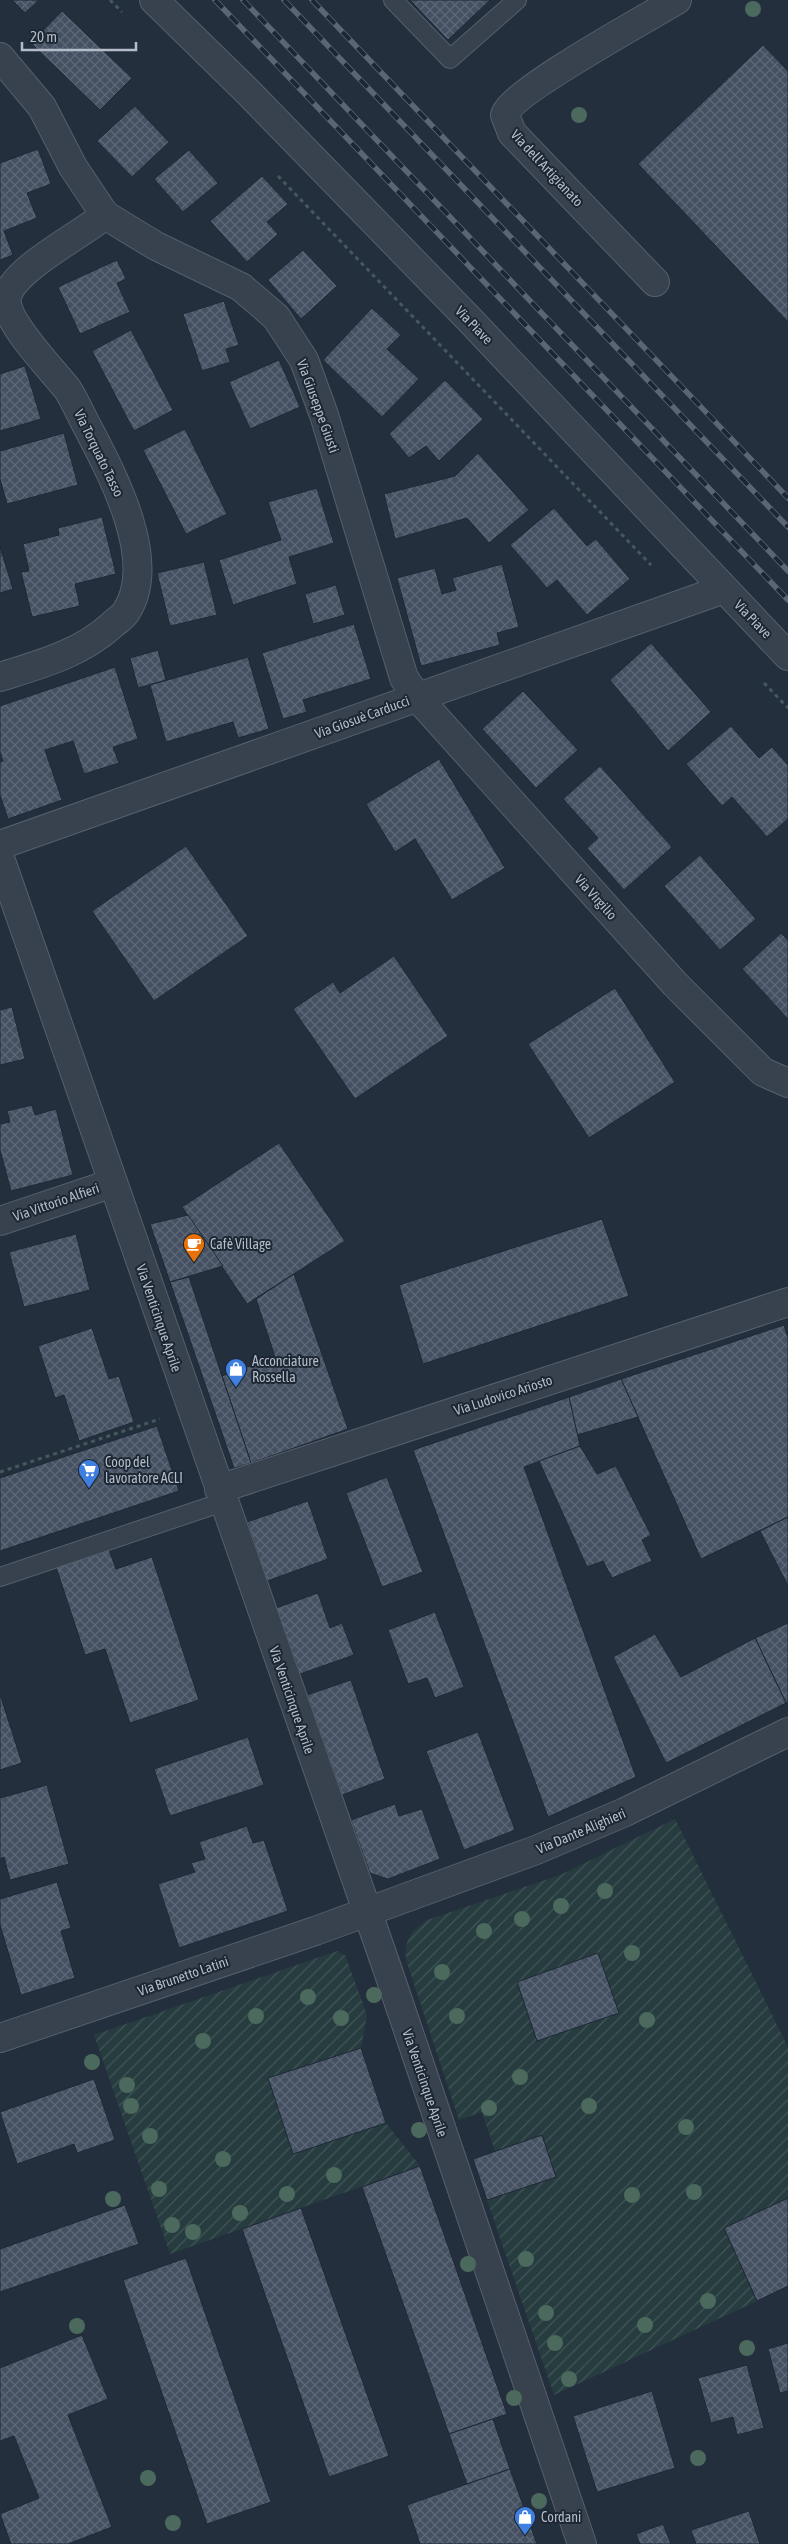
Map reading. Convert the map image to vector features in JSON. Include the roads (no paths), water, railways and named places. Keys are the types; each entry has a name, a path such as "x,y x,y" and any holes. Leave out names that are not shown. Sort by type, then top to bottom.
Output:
{"street":[{"name":"Via Piave","path":"154,0 247,91 448,298 788,656"},
{"name":"Via dell'Artigianato","path":"655,282 512,133 505,115 512,104 536,85 677,0"},
{"name":"Via Giuseppe Giusti","path":"0,57 42,107 73,167 105,215 156,246 241,287 276,317 304,360 404,678 417,697"},
{"name":"Via Torquato Tasso","path":"0,676 56,660 95,640 126,612 138,583 136,554 123,503 104,460 68,391 33,346 8,309 8,296 16,281 46,255 105,215"},
{"name":"Via Giosuè Carducci","path":"0,845 724,589"},
{"name":"Via Virgilio","path":"417,697 675,984 763,1072 788,1082"},
{"name":"Via Venticinque Aprile","path":"0,858 366,1912 582,2544"},
{"name":"Via Vittorio Alfieri","path":"0,1221 113,1183"},
{"name":"Via Ludovico Ariosto","path":"221,1496 788,1302"},
{"name":"Via Dante Alighieri","path":"366,1912 536,1850 581,1831 625,1812 788,1732"},
{"name":"Via Brunetto Latini","path":"0,2038 366,1912"}],"lane":[{"path":"393,0 450,59 517,0"},
{"path":"0,1577 221,1496"}],"railway":[{"path":"215,0 788,600"},
{"path":"243,0 788,571"},
{"path":"284,0 788,527"},
{"path":"312,0 788,498"}],"place":[{"name":"Cafè Village","path":"194,1263"},
{"name":"Acconciature Rossella","path":"236,1388"},
{"name":"Coop del lavoratore ACLI","path":"89,1489"},
{"name":"Cordani","path":"525,2536"}]}
